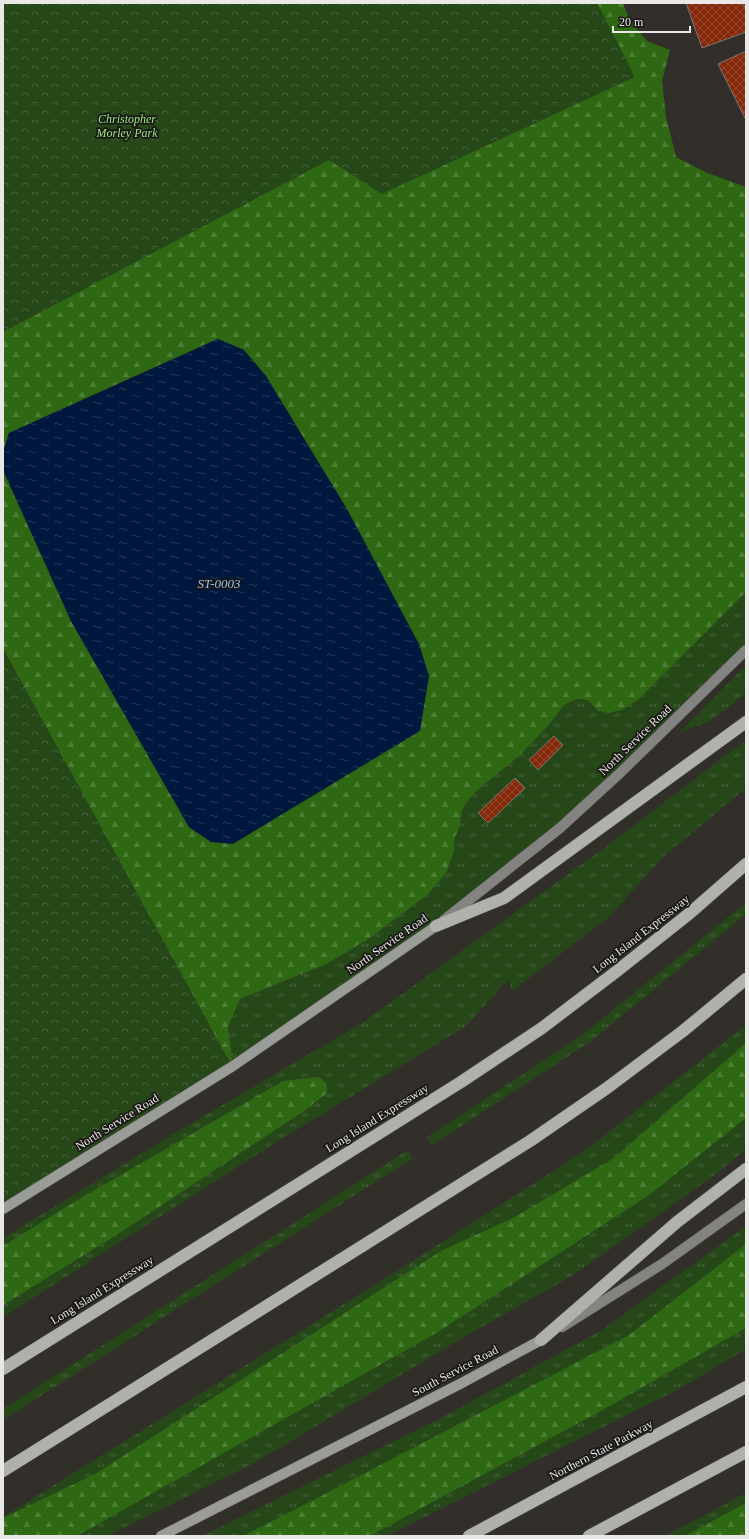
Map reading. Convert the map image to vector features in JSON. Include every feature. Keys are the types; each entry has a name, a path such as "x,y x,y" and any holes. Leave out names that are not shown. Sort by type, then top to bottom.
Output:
{"highway":[{"path":"436,926 504,898 746,722"},
{"name":"Long Island Expressway","path":"3,1369 461,1082 542,1028 690,913 746,864"},
{"path":"3,1471 530,1140 613,1083 683,1031 746,979"},
{"path":"541,1340 677,1222 746,1169"},
{"name":"Northern State Parkway","path":"469,1536 746,1387"},
{"path":"589,1536 746,1452"}],"main road":[{"name":"North Service Road","path":"3,1209 233,1066 436,926 560,828 620,773 746,650"},
{"name":"South Service Road","path":"162,1536 396,1417 541,1340 662,1264 746,1204"}],"green space":[{"name":"Christopher Morley Park","path":"3,3 597,3 635,77 382,194 329,160 3,332"},
{"path":"540,3 623,3 629,19 647,41 670,50 662,81 666,117 676,157 707,173 746,187 746,592 639,699 622,710 608,713 598,711 589,701 582,699 574,700 564,705 547,727 519,756 476,791 465,804 461,813 460,825 455,837 454,851 446,873 427,895 370,938 326,964 240,999 228,1027 233,1066 3,1162 3,470 71,621 189,827 211,842 244,350 217,339 9,433 3,452 3,270"},
{"path":"746,592 746,645 644,747 555,828 430,925 233,1066 228,1027 240,999 326,964 370,938 427,895 454,851 455,837 460,825 461,813 465,804 476,791 547,727 564,705 574,700 582,699 589,701 598,711 639,699"},
{"path":"3,648 232,1064 232,1065"},
{"path":"3,648 232,1066 3,1207"},
{"path":"746,665 746,693 710,721 680,732"},
{"path":"746,740 746,788 663,857 609,917 512,991 508,980 466,1026 280,1140 3,1317 3,1238 175,1133 362,1023 604,848"},
{"path":"746,903 746,914 590,1042 432,1145 427,1137 578,1038"},
{"path":"746,1025 746,1149 719,1172 573,1275 464,1337 258,1461 107,1536 3,1536 3,1517 411,1262 583,1152"},
{"path":"746,1043 746,1118 649,1195 438,1332 77,1536 3,1536 3,1518 95,1474 441,1251 515,1217 614,1158"},
{"path":"319,1077 327,1084 327,1093 304,1111 118,1234 3,1305 3,1246 71,1204 283,1081"},
{"path":"408,1150 413,1158 3,1420 3,1409"},
{"path":"746,1226 746,1349 679,1389 387,1536 202,1536 447,1415 602,1330"},
{"path":"746,1244 746,1328 608,1407 370,1536 243,1536 629,1335"},
{"path":"746,1493 746,1536 665,1536"},
{"path":"746,1503 746,1536 685,1536"}],"water":[{"name":"ST-0003","path":"218,339 244,350 266,376 347,509 419,644 429,676 420,731 233,844 211,842 189,827 71,621 3,470 3,452 9,433"}],"building":[{"path":"686,3 743,3 746,10 746,32 702,48"},
{"path":"746,51 746,118 745,118 718,64"},
{"path":"554,736 563,745 538,770 529,760"},
{"path":"515,778 525,788 488,823 478,813"}]}
